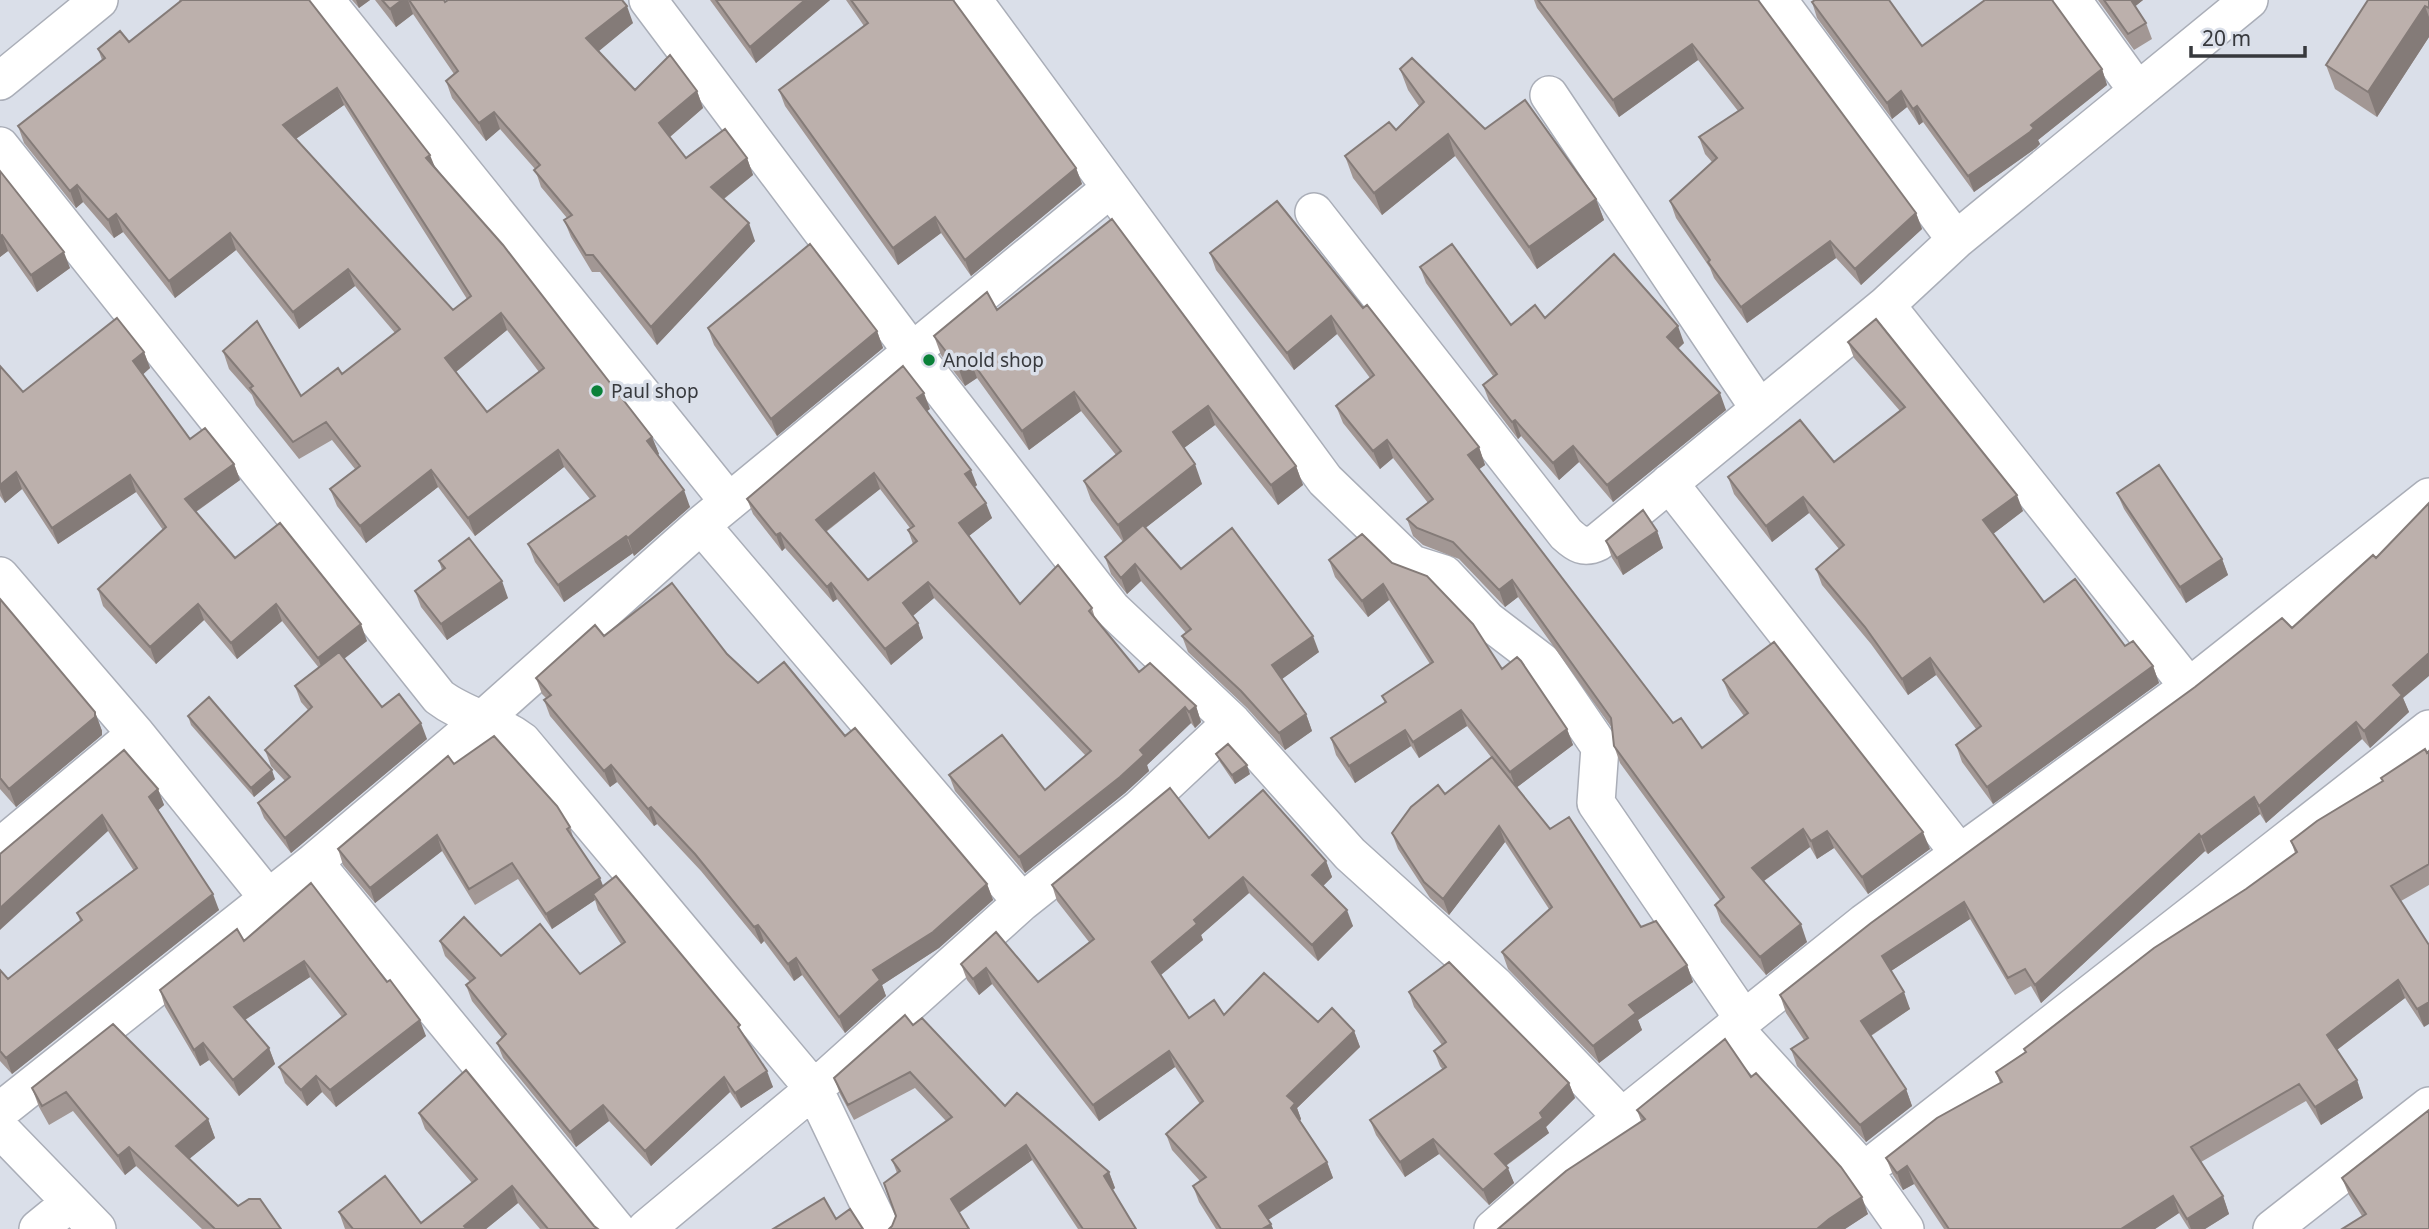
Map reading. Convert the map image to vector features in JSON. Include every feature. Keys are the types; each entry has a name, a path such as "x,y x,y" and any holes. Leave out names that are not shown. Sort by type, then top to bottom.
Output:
{"street":[{"path":"0,81 99,0"},
{"path":"325,0 729,502"},
{"path":"648,0 911,350 1112,608 1232,722 1350,854 1496,986 1622,1117"},
{"path":"973,0 1325,480 1412,564 1444,574 1487,620 1542,662 1600,747 1596,803 1738,1023 1864,1171 1905,1229"},
{"path":"1778,0 1956,240"},
{"path":"2072,0 2137,90"},
{"path":"1314,212 1566,534 1577,544 1589,546 1598,542 1886,305 1956,240 2249,0"},
{"path":"1549,95 1759,408"},
{"path":"0,146 439,697 458,712 504,727 554,776 814,1089 881,1229"},
{"path":"0,1111 314,862 482,720 701,525 1111,188"},
{"path":"1886,305 2189,687"},
{"path":"1669,483 1960,854"},
{"path":"1493,1229 1622,1117 1864,923 2189,687 2429,498"},
{"path":"701,525 1022,902"},
{"path":"0,576 136,734 269,899"},
{"path":"646,1229 814,1089 1022,902 1139,809 1232,722"},
{"path":"1864,1171 2429,729"},
{"path":"0,847 136,734"},
{"path":"314,862 616,1229"},
{"path":"2272,1229 2429,1106"},
{"path":"0,1129 97,1229"},
{"path":"38,1229 71,1202"}],"building":[{"path":"182,0 309,0 430,155 426,158 503,245 652,437 647,441 684,490 628,538 626,536 558,585 528,544 595,496 558,450 468,518 431,470 360,526 330,489 360,466 326,422 293,442 250,388 253,386 223,351 257,321 301,396 338,368 342,374 400,329 348,269 293,312 230,233 169,281 116,214 108,220 77,185 70,191 18,126 105,58 98,49 120,31 129,42","holes":["337,88 471,296 453,310 283,125","501,313 544,368 487,412 445,358"]},
{"path":"382,0 402,0 390,9"},
{"path":"409,0 622,0 627,6 586,38 635,90 670,55 697,91 659,123 686,158 725,129 747,158 711,187 749,223 651,327 593,255 586,255 564,220 572,215 534,170 540,165 494,112 479,123 446,81 458,71"},
{"path":"716,0 805,0 750,47"},
{"path":"851,0 953,0 1076,168 965,260 935,217 893,248 779,90 868,23"},
{"path":"1538,0 1758,0 1916,213 1855,269 1830,241 1741,307 1708,262 1710,260 1670,201 1717,158 1699,137 1743,108 1692,44 1613,100"},
{"path":"1889,0 1922,46 1985,0 2052,0 2102,69 2031,125 2034,128 2030,132 1968,176 1917,106 1913,109 1901,91 1887,103 1812,2"},
{"path":"2104,0 2131,0 2146,23 2128,34"},
{"path":"2368,0 2429,0 2429,8 2425,6 2368,92 2326,65"},
{"path":"1412,58 1485,129 1525,100 1596,199 1529,247 1448,134 1374,193 1345,156 1389,122 1396,130 1424,102 1400,69"},
{"path":"0,171 64,252 31,275 2,235 0,236"},
{"path":"1277,201 1363,308 1367,305 1479,447 1468,455 1673,723 1681,718 1702,748 1748,713 1723,680 1774,642 1923,832 1862,877 1827,831 1811,841 1803,829 1752,868 1801,924 1760,957 1715,905 1724,897 1614,746 1611,718 1512,580 1499,590 1453,542 1417,528 1407,519 1433,499 1387,440 1373,451 1336,406 1374,375 1331,316 1287,353 1210,253"},
{"path":"1112,219 1296,466 1271,485 1208,406 1173,432 1195,464 1118,525 1084,481 1121,451 1074,392 1022,431 970,359 958,367 934,336 987,292 997,310"},
{"path":"810,244 877,331 771,419 708,328"},
{"path":"1452,244 1511,325 1535,305 1545,318 1614,254 1678,326 1667,337 1720,393 1607,485 1573,446 1553,463 1515,420 1512,422 1483,385 1497,374 1420,267"},
{"path":"117,318 144,352 133,361 190,439 205,428 234,464 185,499 235,558 280,523 361,624 318,658 276,604 231,643 198,604 150,647 98,589 166,527 130,475 52,528 16,472 0,485 0,366 23,392"},
{"path":"1876,319 2017,495 1983,520 2044,602 2075,579 2125,646 2133,641 2153,666 1987,787 1956,745 1981,726 1930,658 1902,679 1865,627 1816,569 1844,545 1803,497 1766,526 1728,477 1800,420 1834,462 1905,407 1848,342"},
{"path":"903,366 924,393 917,398 971,470 965,474 986,503 959,523 1020,604 1058,565 1092,608 1089,611 1139,672 1150,663 1196,706 1189,712 1185,707 1140,750 1144,755 1120,777 1019,857 949,775 1002,735 1045,790 1091,751 928,582 903,603 918,623 885,649 831,583 827,587 780,533 776,535 747,499","holes":["874,473 914,526 908,530 917,541 868,580 816,520"]},
{"path":"2159,465 2222,559 2180,587 2117,493"},
{"path":"2429,503 2429,653 2393,685 2402,695 2364,731 2356,722 2259,806 2254,797 2201,837 2199,834 2035,985 2025,969 2008,978 1964,902 1882,956 1904,992 1861,1021 1906,1089 1860,1125 1791,1049 1808,1038 1780,995 1871,923 2195,687 2282,618 2292,628 2373,555 2376,558"},
{"path":"1643,510 1657,531 1617,558 1606,541"},
{"path":"1143,525 1181,569 1232,528 1313,636 1272,665 1306,714 1279,733 1241,691 1182,636 1191,629 1135,564 1121,578 1105,557"},
{"path":"1362,534 1392,563 1427,576 1473,624 1502,669 1517,657 1567,729 1510,772 1461,710 1413,742 1405,730 1349,766 1331,738 1386,702 1382,696 1433,662 1383,584 1362,601 1329,560"},
{"path":"469,538 502,581 441,624 415,591 445,568 439,561"},
{"path":"672,583 727,654 758,683 784,662 845,736 855,728 987,884 933,932 873,970 880,980 839,1017 796,958 788,964 758,925 754,927 695,854 651,807 648,809 611,765 604,771 544,700 551,695 536,678 595,625 604,636"},
{"path":"0,599 95,712 95,717 9,789 0,778"},
{"path":"339,652 382,707 399,694 421,723 285,838 258,803 290,777 265,750 312,707 295,686"},
{"path":"209,697 272,770 251,788 188,716"},
{"path":"494,736 557,806 570,827 567,829 600,878 546,914 512,863 469,889 437,835 370,888 338,849 448,756 454,764"},
{"path":"1228,744 1247,765 1232,775 1216,754"},
{"path":"2425,749 2427,753 2429,751 2429,864 2391,886 2429,945 2429,1002 2417,1009 2398,980 2327,1035 2357,1080 2315,1107 2299,1084 2191,1147 2223,1196 2187,1219 2173,1196 2121,1229 1949,1229 1907,1166 1897,1173 1886,1158 1937,1118 2002,1082 1996,1072 2026,1052 2024,1049 2154,948 2246,889 2297,852 2291,841 2317,821 2383,781 2381,778"},
{"path":"124,750 158,789 149,797 213,894 6,1058 0,1051 0,970 8,979 82,920 77,913 137,868 102,815 0,908 0,854"},
{"path":"1492,757 1550,829 1569,817 1641,927 1656,921 1687,965 1629,1005 1636,1013 1593,1046 1502,952 1552,907 1499,826 1443,899 1424,882 1392,833 1411,807 1438,785 1445,794"},
{"path":"1170,788 1209,838 1263,790 1326,861 1312,875 1347,910 1312,945 1243,877 1194,920 1197,924 1152,962 1189,1018 1214,1000 1224,1015 1264,973 1318,1022 1332,1008 1354,1031 1287,1096 1295,1103 1291,1108 1327,1162 1259,1206 1271,1224 1262,1229 1221,1229 1193,1186 1206,1177 1166,1134 1203,1101 1169,1051 1093,1105 986,968 973,979 961,964 996,932 1038,982 1094,939 1052,885"},
{"path":"616,876 740,1025 738,1027 767,1071 735,1093 724,1077 645,1151 603,1105 570,1132 497,1043 506,1034 466,985 475,978 440,941 464,917 501,956 540,924 580,974 625,942 593,894"},
{"path":"311,883 387,982 390,980 420,1020 330,1090 316,1076 301,1090 279,1067 346,1014 304,961 234,1007 269,1048 233,1080 203,1043 194,1050 160,990 237,929 244,941"},
{"path":"1449,962 1569,1083 1540,1113 1543,1118 1495,1154 1508,1168 1483,1190 1433,1139 1400,1162 1370,1120 1446,1067 1434,1051 1446,1042 1409,992"},
{"path":"905,1015 913,1025 922,1018 1005,1106 1017,1093 1109,1172 1104,1176 1136,1229 1083,1229 1026,1145 951,1199 969,1229 889,1229 896,1216 884,1183 900,1171 892,1160 952,1117 910,1072 848,1105 834,1078"},
{"path":"113,1024 208,1119 176,1146 238,1206 249,1199 260,1199 281,1229 215,1229 129,1147 118,1156 66,1092 42,1106 32,1088"},
{"path":"1725,1039 1751,1077 1756,1073 1841,1167 1862,1197 1817,1229 1498,1229 1566,1171 1645,1119 1637,1110"},
{"path":"466,1070 598,1229 548,1229 512,1186 464,1226 467,1229 353,1229 339,1212 385,1176 421,1223 477,1179 419,1113"},
{"path":"2429,1110 2429,1229 2342,1229 2366,1214 2342,1178"},
{"path":"824,1198 836,1219 850,1209 863,1229 773,1229"}],"place":[{"name":"Anold shop","path":"929,360"},
{"name":"Paul shop","path":"597,391"}]}
